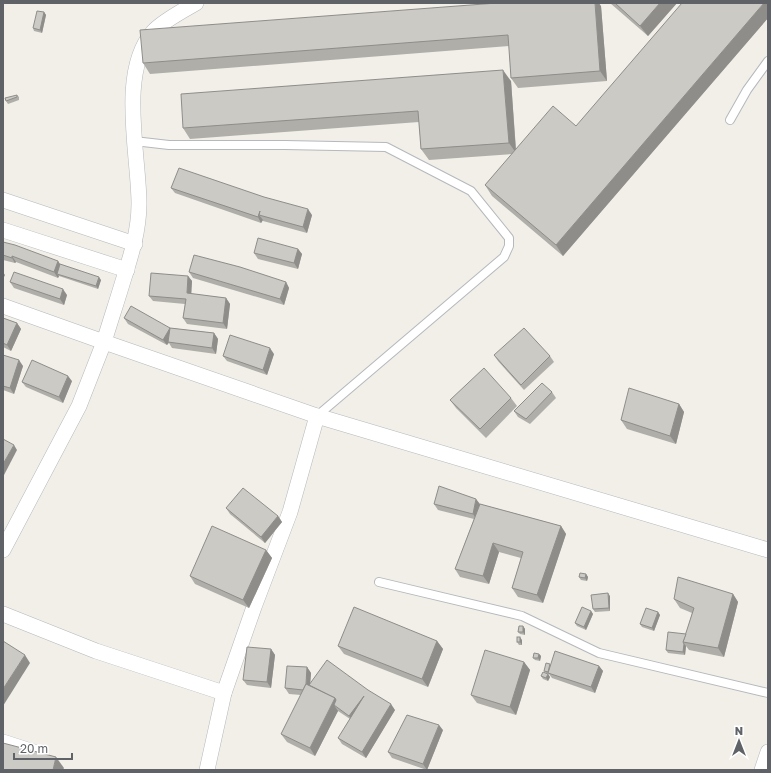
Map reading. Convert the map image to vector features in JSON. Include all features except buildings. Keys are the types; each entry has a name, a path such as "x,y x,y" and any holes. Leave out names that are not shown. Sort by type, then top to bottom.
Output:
{"street":[{"path":"3,550 79,406 104,342 135,244 139,204 134,141 134,82 140,51 153,31 178,13 196,3"},
{"path":"3,200 135,244"},
{"path":"3,230 127,270"},
{"path":"3,306 317,416 768,550"},
{"path":"207,770 224,693 290,512 317,416"},
{"path":"3,614 96,651 224,693"},
{"path":"3,742 54,758"},
{"path":"762,770 768,752"}],"lane":[{"path":"730,120 768,61"},
{"path":"134,141 169,145 386,147 471,191 509,238 509,246 504,257 317,416"},
{"path":"379,582 522,616 599,653 768,693"}]}
